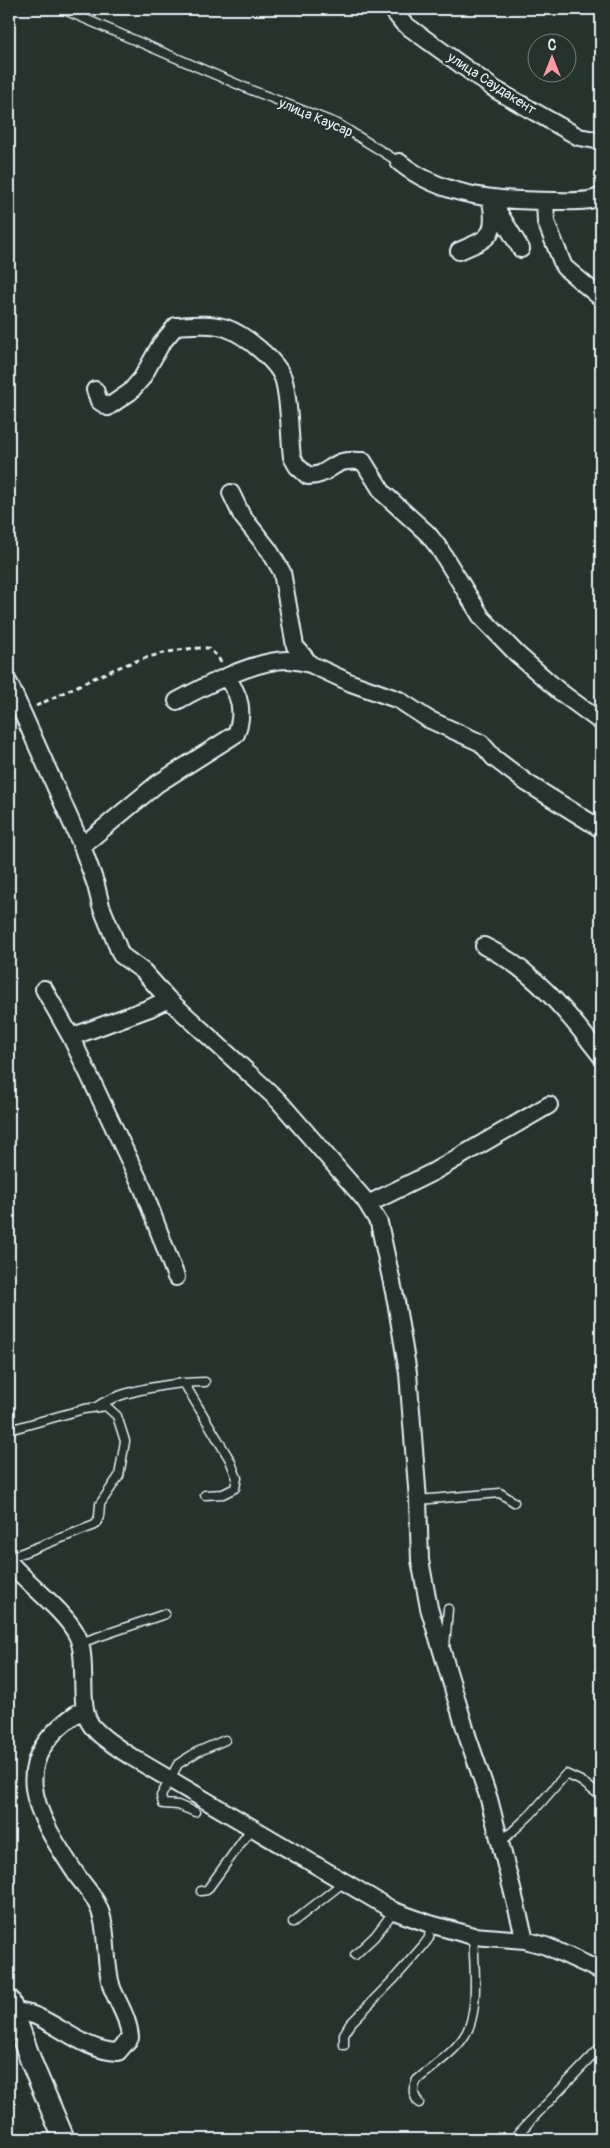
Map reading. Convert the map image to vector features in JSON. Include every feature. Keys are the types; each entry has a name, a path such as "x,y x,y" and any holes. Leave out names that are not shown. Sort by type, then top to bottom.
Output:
{"street":[{"name":"улица Саудакент","path":"392,9 403,23 496,90 579,137 601,141"},
{"name":"улица Каусар","path":"399,162 410,171 444,188 492,200 570,202 601,196"},
{"path":"492,200 522,249"},
{"path":"459,251 485,240 491,232 492,200"},
{"path":"545,202 546,222 564,267 601,298"},
{"path":"95,390 99,402 108,407 130,392 142,378 161,344 176,326 197,324 226,328 239,336 277,366 284,381 292,457 297,466 308,476 317,476 330,471 342,462 363,461 369,466 383,493 428,534 439,548 465,592 488,623 517,654 559,691 601,722"},
{"path":"231,493 242,516 269,550 282,572 295,646 310,664"},
{"path":"177,701 226,678 277,660 310,664 351,684 377,690 400,700 428,719 481,743 494,758 527,783 601,829"},
{"path":"82,846 157,784 236,734 240,725 241,707 235,687 226,678"},
{"path":"9,683 82,846 96,885 101,906 122,955 143,971 168,999 278,1100 368,1204 379,1223 396,1301 408,1373 418,1500 420,1560 430,1608 468,1738 489,1799 525,1940"},
{"path":"484,946 504,955 541,985 601,1056"},
{"path":"44,989 71,1037 143,1189 176,1276"},
{"path":"71,1037 150,1008 168,999"},
{"path":"368,1204 433,1172 549,1105"},
{"path":"9,1562 51,1604 76,1634 82,1649 85,1708 89,1723 98,1734 130,1756 251,1829 346,1881 394,1911 430,1924 473,1936 525,1940 546,1946 601,1971"},
{"path":"11,2005 34,2015 91,2047 118,2052 130,2038 129,2026 112,1988 97,1903 47,1827 38,1808 34,1788 33,1767 47,1742 63,1722 85,1708"},
{"path":"11,2005 32,2064 64,2139"}],"lane":[{"name":"улица Каусар","path":"62,9 251,90 338,124 399,162"},
{"path":"97,1407 109,1399 124,1394 205,1382"},
{"path":"184,1384 230,1460 238,1478 235,1488 223,1494 205,1495"},
{"path":"9,1430 106,1406 117,1416 125,1441 119,1476 100,1504 99,1517 95,1525 9,1558"},
{"path":"418,1500 500,1493 514,1502"},
{"path":"444,1654 448,1609"},
{"path":"80,1643 165,1614"},
{"path":"195,1812 178,1805 163,1804 161,1796 172,1780 172,1772 178,1764 198,1752 225,1740"},
{"path":"499,1844 531,1814 566,1774 581,1781 597,1793"},
{"path":"200,1891 207,1890 251,1829"},
{"path":"293,1922 346,1881"},
{"path":"355,1956 375,1936 394,1911"},
{"path":"344,2046 344,2034 350,2024 387,1987 423,1946 429,1938 430,1924"},
{"path":"419,2102 414,2096 414,2086 417,2080 465,2036 470,2023 474,1977 473,1936"},
{"path":"513,2139 601,2046"}],"path":[{"path":"22,713 107,672 192,648 208,648 218,657 226,678"}]}
